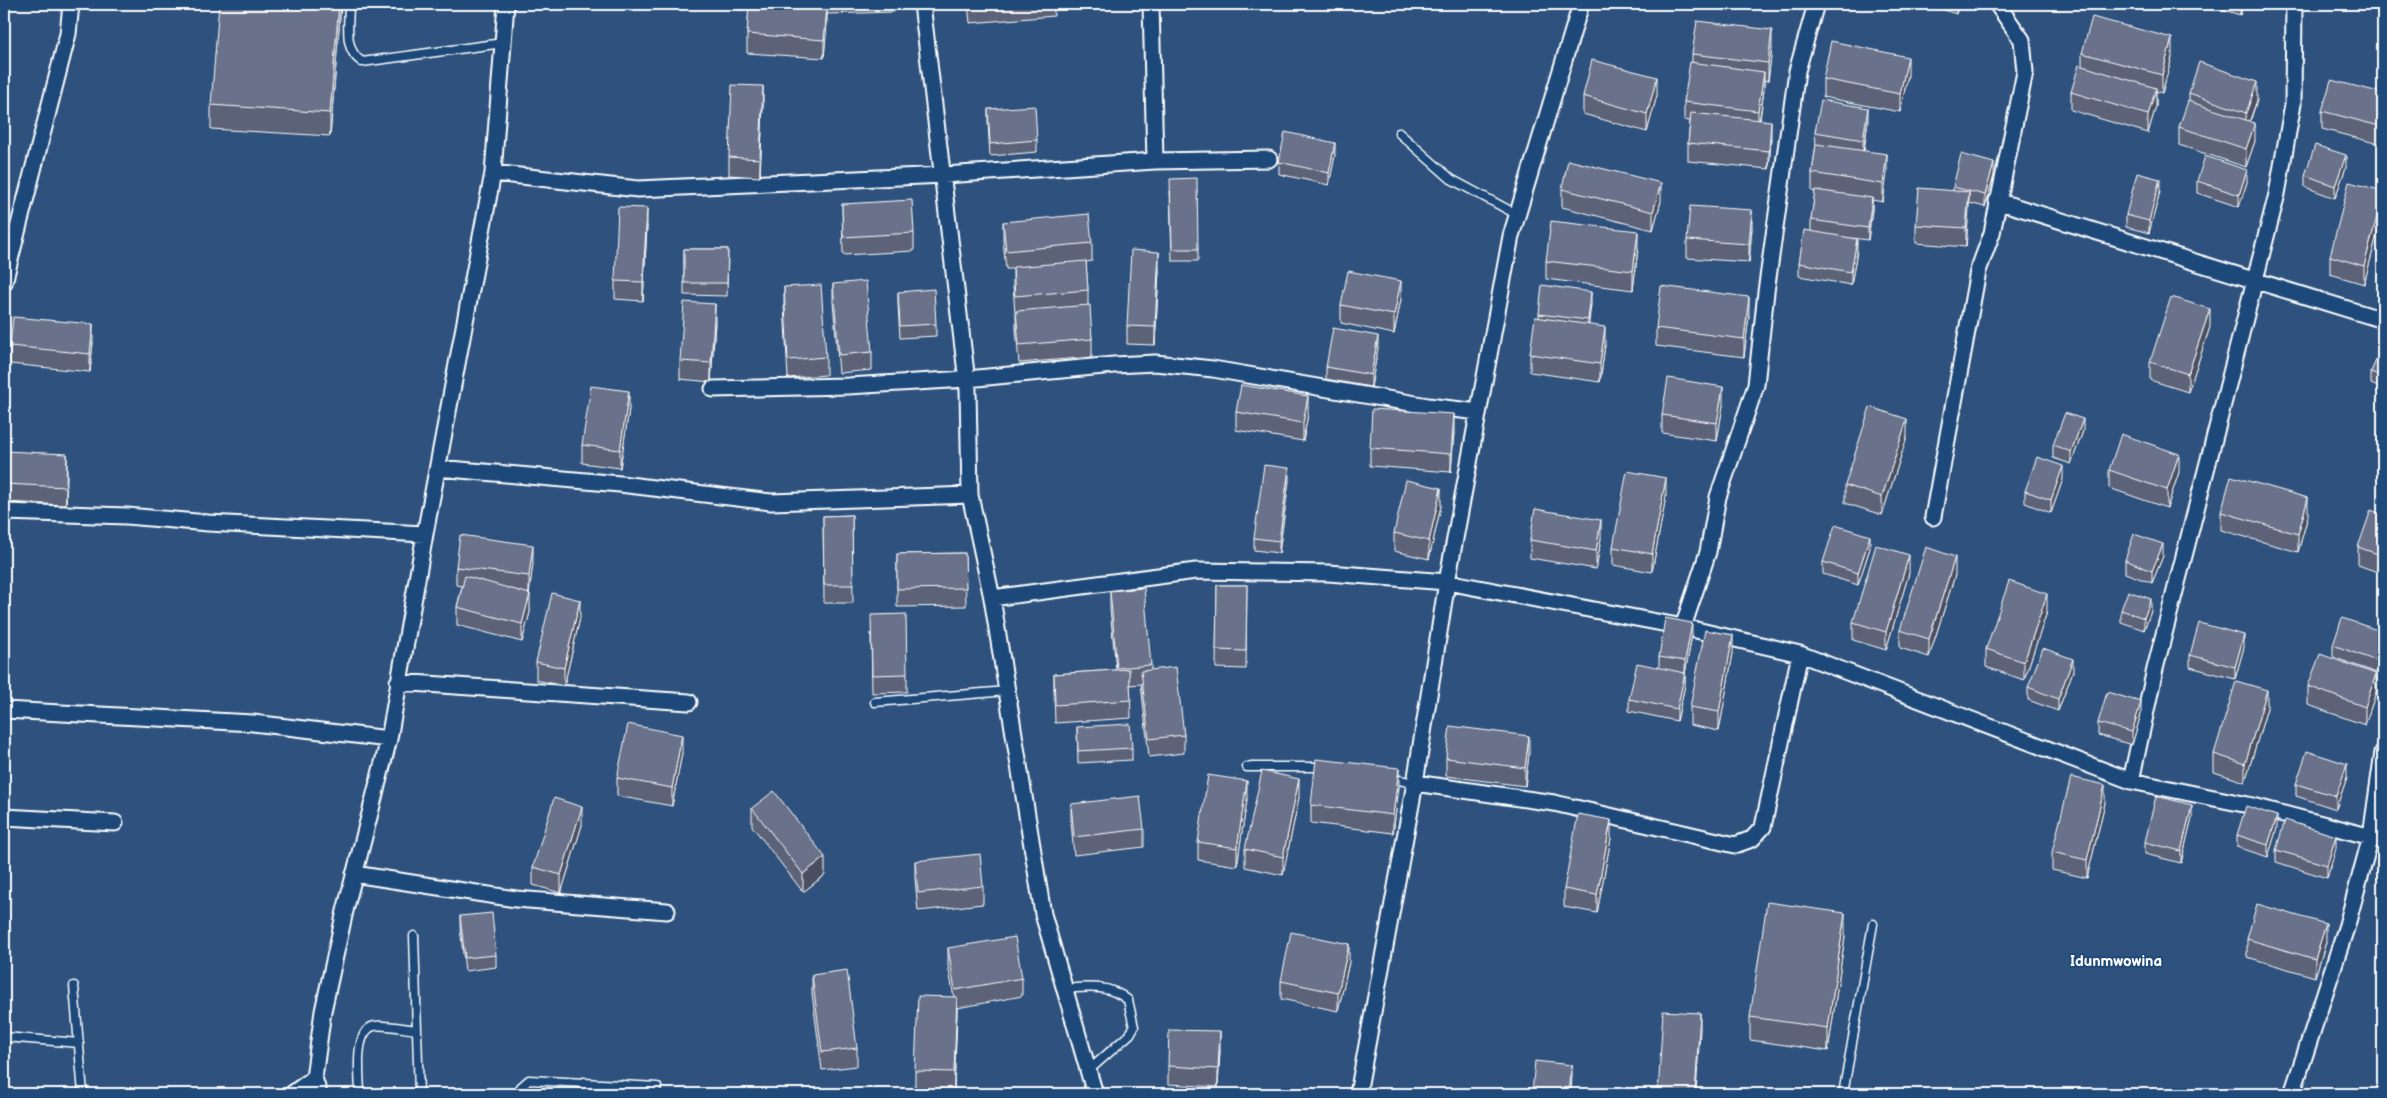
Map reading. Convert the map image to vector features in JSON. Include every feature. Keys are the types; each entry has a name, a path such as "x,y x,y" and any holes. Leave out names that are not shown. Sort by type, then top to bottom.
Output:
{"street":[{"path":"4,283 68,34 70,4"},
{"path":"319,1094 314,1078 323,1011 354,874 389,739 425,534 493,173 506,4"},
{"path":"922,4 944,174 967,379 970,495 992,598 1043,914 1094,1094"},
{"path":"1151,4 1155,161"},
{"path":"1358,1094 1415,782 1447,582 1516,214 1580,4"},
{"path":"1684,627 1708,552 1718,497 1756,386 1766,292 1797,71 1816,4"},
{"path":"1933,517 1978,270 1992,233 1997,201 2025,72 2022,40 1997,4"},
{"path":"2131,781 2155,669 2276,194 2293,104 2294,4"},
{"path":"493,173 638,189 944,174 1155,161 1269,159"},
{"path":"1997,201 2383,320"},
{"path":"712,389 848,386 967,379 1155,363 1213,369 1428,406 1478,412"},
{"path":"438,468 620,484 771,502 970,495"},
{"path":"4,512 128,516 208,523 425,534"},
{"path":"992,598 1196,571 1328,573 1447,582 1684,627 1800,654 2131,781 2253,806 2377,838"},
{"path":"1415,782 1554,803 1735,845 1752,839 1762,827 1800,654"},
{"path":"398,682 689,702"},
{"path":"4,710 243,723 389,739"},
{"path":"2292,1094 2377,838 2383,752"},
{"path":"4,816 115,823"},
{"path":"354,874 516,899 667,911"},
{"path":"292,1094 314,1078"}],"lane":[{"path":"349,4 349,47 353,56 362,62 503,43"},
{"path":"1398,133 1451,179 1516,214"},
{"path":"875,702 1007,691"},
{"path":"1247,766 1331,767"},
{"path":"1378,776 1415,782"},
{"path":"1843,1094 1873,924"},
{"path":"414,936 419,1094"},
{"path":"74,986 83,1094"},
{"path":"1065,989 1101,986 1119,993 1128,1000 1134,1027 1130,1034 1088,1071"},
{"path":"360,1094 360,1042 366,1032 374,1026 417,1030"},
{"path":"4,1037 79,1043"},
{"path":"518,1094 521,1087 529,1080 657,1087"},
{"path":"584,1082 586,1094"}],"building":[{"path":"219,4 339,4 330,113 211,105"},
{"path":"749,4 827,7 824,40 747,34"},
{"path":"2092,17 2172,38 2162,75 2082,53"},
{"path":"1697,21 1772,30 1768,63 1692,54"},
{"path":"1831,41 1908,57 1900,94 1823,79"},
{"path":"1592,60 1657,77 1647,114 1583,96"},
{"path":"1690,62 1764,72 1758,111 1684,102"},
{"path":"2199,62 2257,82 2246,113 2189,93"},
{"path":"2079,65 2156,88 2148,115 2071,92"},
{"path":"2331,80 2383,93 2383,127 2322,111"},
{"path":"732,85 763,86 760,159 729,157"},
{"path":"1821,100 1868,108 1863,140 1815,132"},
{"path":"2188,101 2255,123 2246,149 2179,127"},
{"path":"1035,106 1037,140 990,144 988,109"},
{"path":"1691,113 1771,121 1769,151 1688,143"},
{"path":"1285,132 1335,143 1329,173 1279,162"},
{"path":"1816,144 1887,154 1883,184 1812,173"},
{"path":"2315,145 2346,155 2335,186 2305,175"},
{"path":"1961,154 1994,163 1985,195 1953,187"},
{"path":"2205,156 2247,170 2239,195 2197,181"},
{"path":"1568,160 1661,183 1653,212 1562,189"},
{"path":"2137,173 2160,179 2149,221 2126,215"},
{"path":"1197,178 1198,249 1172,249 1170,179"},
{"path":"2349,182 2383,191 2364,266 2330,256"},
{"path":"1919,188 1969,192 1966,228 1916,225"},
{"path":"1815,190 1872,198 1868,228 1811,220"},
{"path":"912,200 914,233 843,237 842,204"},
{"path":"1690,206 1752,210 1749,244 1687,240"},
{"path":"618,207 647,208 643,282 615,281"},
{"path":"1089,214 1092,243 1006,251 1003,222"},
{"path":"1551,221 1638,231 1633,271 1546,261"},
{"path":"1804,230 1857,239 1851,272 1799,263"},
{"path":"684,249 728,249 727,283 684,283"},
{"path":"1131,250 1159,252 1155,327 1127,326"},
{"path":"1086,261 1088,290 1015,296 1013,267"},
{"path":"1348,271 1401,281 1394,315 1341,305"},
{"path":"866,281 872,352 839,355 833,284"},
{"path":"821,285 826,357 788,360 784,287"},
{"path":"1542,285 1591,292 1588,320 1539,314"},
{"path":"1661,286 1749,297 1744,339 1656,328"},
{"path":"934,289 936,324 900,326 898,292"},
{"path":"2171,297 2210,309 2188,374 2150,362"},
{"path":"684,302 715,304 711,363 680,361"},
{"path":"1090,305 1092,339 1019,345 1016,311"},
{"path":"13,317 93,324 90,354 10,346"},
{"path":"1535,317 1605,327 1600,364 1530,354"},
{"path":"1333,328 1378,336 1371,375 1326,367"},
{"path":"2383,347 2383,377 2371,372"},
{"path":"1668,378 1723,387 1717,423 1662,415"},
{"path":"1241,385 1308,396 1303,423 1236,412"},
{"path":"591,386 629,391 620,450 582,445"},
{"path":"1870,407 1907,419 1882,497 1845,485"},
{"path":"1372,409 1454,414 1451,454 1370,448"},
{"path":"2065,413 2083,419 2071,452 2053,445"},
{"path":"2121,434 2179,454 2167,490 2109,470"},
{"path":"4,451 67,454 66,487 4,484"},
{"path":"2037,457 2063,466 2051,500 2025,491"},
{"path":"1264,465 1289,468 1279,541 1254,538"},
{"path":"1627,471 1666,478 1652,554 1613,547"},
{"path":"2231,476 2308,498 2298,534 2221,512"},
{"path":"1406,480 1441,488 1429,541 1394,533"},
{"path":"1535,509 1601,520 1596,551 1530,540"},
{"path":"2371,510 2383,515 2383,556 2358,547"},
{"path":"852,515 853,585 824,585 823,516"},
{"path":"1835,525 1870,536 1858,573 1823,562"},
{"path":"2134,534 2163,544 2152,571 2125,560"},
{"path":"460,535 533,545 529,576 456,567"},
{"path":"1876,545 1909,555 1886,632 1853,622"},
{"path":"1926,547 1955,557 1929,639 1900,630"},
{"path":"965,553 966,588 897,589 897,554"},
{"path":"465,576 530,594 522,624 457,607"},
{"path":"2009,581 2047,594 2024,662 1986,649"},
{"path":"1217,585 1247,585 1246,651 1216,650"},
{"path":"1144,588 1151,665 1117,668 1110,591"},
{"path":"2128,591 2151,599 2144,618 2121,610"},
{"path":"552,593 580,600 564,668 536,662"},
{"path":"906,614 907,674 872,675 871,615"},
{"path":"1665,618 1692,623 1685,661 1659,657"},
{"path":"2342,618 2383,632 2382,663 2333,645"},
{"path":"2199,623 2244,635 2235,667 2190,655"},
{"path":"1705,630 1733,635 1719,712 1690,707"},
{"path":"2043,648 2073,659 2058,699 2028,687"},
{"path":"2320,654 2376,674 2365,707 2308,686"},
{"path":"1637,663 1685,673 1677,709 1629,699"},
{"path":"1176,667 1184,735 1149,739 1141,671"},
{"path":"1129,669 1131,700 1055,705 1054,674"},
{"path":"2236,681 2267,690 2245,764 2214,754"},
{"path":"2107,692 2141,702 2132,732 2098,723"},
{"path":"628,724 682,735 672,788 617,778"},
{"path":"1130,724 1132,748 1078,751 1077,727"},
{"path":"1450,726 1529,736 1525,768 1446,758"},
{"path":"2307,751 2347,764 2336,796 2296,784"},
{"path":"1316,759 1399,768 1393,815 1311,805"},
{"path":"1262,771 1299,779 1283,857 1245,849"},
{"path":"1208,775 1247,781 1237,848 1198,842"},
{"path":"2071,777 2105,785 2087,860 2052,852"},
{"path":"774,791 825,857 803,874 752,808"},
{"path":"1140,796 1144,829 1074,837 1071,804"},
{"path":"2156,796 2192,805 2181,851 2145,842"},
{"path":"554,798 582,807 561,875 533,867"},
{"path":"2246,806 2277,816 2268,845 2237,835"},
{"path":"1578,814 1611,820 1597,895 1564,889"},
{"path":"2285,820 2336,836 2327,865 2276,850"},
{"path":"980,854 983,886 918,893 915,861"},
{"path":"1767,902 1845,913 1828,1028 1750,1017"},
{"path":"2257,904 2326,924 2315,959 2247,939"},
{"path":"492,913 496,955 465,958 460,916"},
{"path":"2383,917 2383,931 2379,929"},
{"path":"1291,932 1349,944 1338,993 1281,981"},
{"path":"1015,937 1022,978 955,990 948,948"},
{"path":"847,970 857,1048 822,1052 812,975"},
{"path":"918,996 957,997 954,1072 915,1071"},
{"path":"1663,1011 1700,1013 1695,1094 1658,1094"},
{"path":"1169,1030 1220,1031 1218,1069 1168,1066"},
{"path":"1535,1061 1572,1065 1569,1094 1532,1093"}],"district":[{"name":"Idunmwowina","path":"2116,961"}]}
